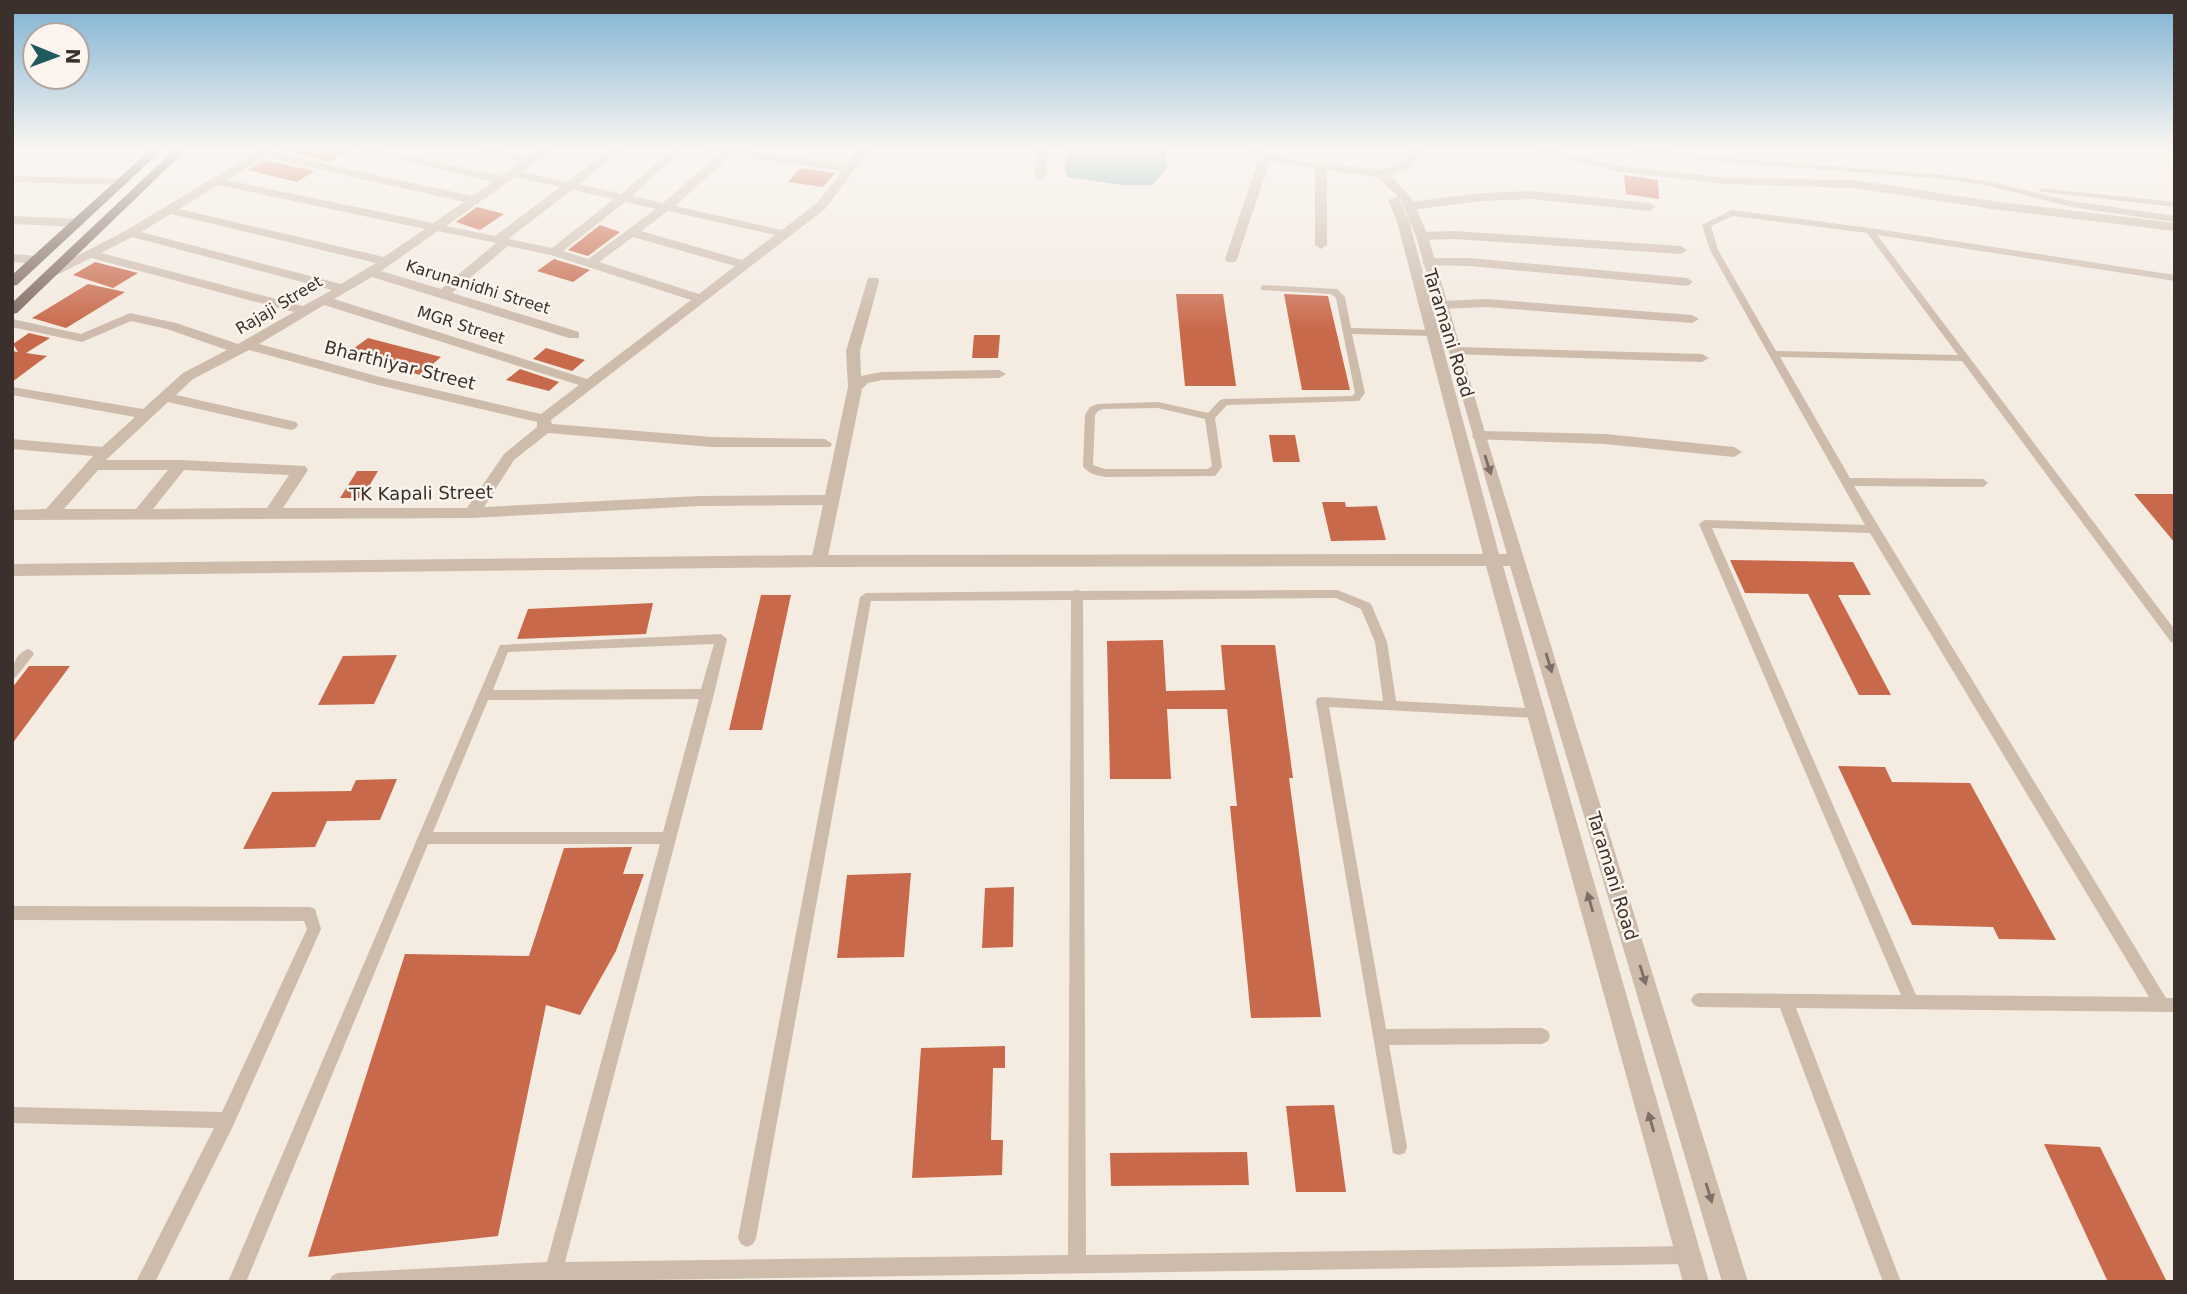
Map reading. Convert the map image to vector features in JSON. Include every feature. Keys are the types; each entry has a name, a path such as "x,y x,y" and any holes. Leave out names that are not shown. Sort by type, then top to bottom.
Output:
{"main road":[{"path":"12,282 93,209"},
{"path":"12,310 118,209"}],"street":[{"path":"54,271 92,254 169,209"},
{"path":"172,209 384,261"},
{"path":"352,209 554,252 699,299"},
{"name":"Rajaji Street","path":"49,516 105,452 188,376 371,272 460,209"},
{"path":"443,294 541,209"},
{"path":"554,252 608,209"},
{"path":"591,262 663,209"},
{"path":"671,209 785,234"},
{"path":"472,513 509,457 589,384 817,209"},
{"path":"1231,259 1248,209"},
{"path":"1321,209 1321,245"},
{"name":"Taramani Road","path":"1398,209 1493,561 1696,1282"},
{"name":"Taramani Road","path":"1410,209 1422,236 1479,436 1735,1282"},
{"path":"2028,209 2175,227"},
{"path":"12,220 79,223"},
{"path":"131,233 341,288"},
{"path":"633,233 744,265"},
{"path":"1422,236 1455,235 1681,250"},
{"path":"92,254 305,311"},
{"path":"12,258 37,260"},
{"path":"1428,262 1469,262 1687,282"},
{"name":"Karunanidhi Street","path":"371,272 574,335"},
{"path":"819,561 855,387 853,351 873,281"},
{"name":"MGR Street","path":"323,300 589,384"},
{"path":"1440,305 1486,303 1692,319"},
{"name":"Bharthiyar Street","path":"12,323 70,338 82,338 130,317 545,423 712,442 825,444"},
{"path":"1456,351 1702,358"},
{"path":"855,387 863,380 882,376 999,374"},
{"path":"12,391 144,414"},
{"path":"164,397 290,425"},
{"path":"1479,436 1605,439 1734,452"},
{"path":"12,444 105,452"},
{"path":"94,465 300,470 271,514"},
{"path":"140,515 180,465"},
{"name":"TK Kapali Street","path":"12,515 472,513 700,501 830,500"},
{"path":"12,570 819,561 1518,560"}],"lane":[{"path":"2108,209 2175,219"},
{"path":"2168,1005 1873,529 1714,250 1706,225 1732,213 1870,231 2175,278"},
{"path":"1870,231 2175,639"},
{"path":"1210,417 1224,402 1355,399 1360,393 1340,297 1334,291 1264,288"},
{"path":"1347,331 1433,333"},
{"path":"1774,354 1965,358"},
{"path":"1158,405 1210,417 1217,467 1211,473 1105,473 1088,466 1090,415 1094,409 1102,406 1158,405"},
{"path":"1846,482 1983,483"},
{"path":"1873,529 1705,524 1912,1001"},
{"path":"1077,594 1077,1263"},
{"path":"747,1238 866,597 1337,594 1366,606 1381,642 1390,706"},
{"path":"237,1282 504,648 721,639 554,1271"},
{"path":"12,674 28,654"},
{"path":"486,695 708,694"},
{"path":"1399,1147 1322,702 1537,713"},
{"path":"424,838 670,838"},
{"path":"12,914 310,914 314,929 227,1120 145,1282"},
{"path":"1699,1000 2168,1005"},
{"path":"1785,1000 1892,1282"},
{"path":"1380,1037 1542,1036"},
{"path":"12,1115 227,1120"},
{"path":"338,1282 554,1271 1689,1255"}],"building":[{"path":"474,209 504,214 480,230 456,222"},
{"path":"600,225 620,232 588,256 568,250"},
{"path":"554,259 590,270 573,282 537,271"},
{"path":"95,262 138,273 113,288 73,275"},
{"path":"88,284 125,292 66,328 32,318"},
{"path":"1176,294 1223,294 1236,386 1185,386"},
{"path":"1284,294 1328,296 1350,390 1302,390"},
{"path":"29,333 50,338 26,353 47,356 12,382 12,351 18,352 13,344"},
{"path":"974,335 1000,335 998,358 972,358"},
{"path":"368,338 441,357 420,375 346,354"},
{"path":"546,348 585,360 572,371 533,359"},
{"path":"520,369 559,382 549,391 506,380"},
{"path":"1269,435 1295,435 1300,462 1273,462"},
{"path":"357,471 378,471 362,498 340,498"},
{"path":"2134,494 2175,494 2175,543"},
{"path":"1322,502 1345,502 1346,507 1377,506 1386,540 1331,541"},
{"path":"1730,560 1853,562 1871,595 1838,595 1891,695 1859,695 1808,594 1745,593"},
{"path":"761,595 791,595 762,730 729,730"},
{"path":"653,603 646,634 517,639 528,609"},
{"path":"1163,640 1166,691 1225,690 1221,645 1275,645 1293,778 1289,778 1321,1017 1251,1018 1230,806 1237,806 1227,709 1167,709 1171,779 1110,779 1107,641"},
{"path":"397,655 374,704 318,705 343,656"},
{"path":"29,666 70,666 12,744 12,688"},
{"path":"1838,766 1885,767 1892,782 1970,783 2056,940 1999,939 1993,927 1912,925"},
{"path":"397,779 380,820 327,821 315,847 243,849 272,792 351,791 356,780"},
{"path":"632,847 623,874 644,874 616,951 580,1015 546,1005 498,1236 308,1257 405,954 529,956 564,848"},
{"path":"911,873 904,957 837,958 847,875"},
{"path":"1014,887 1013,947 982,948 985,888"},
{"path":"1005,1046 1005,1068 993,1068 991,1140 1003,1140 1002,1175 912,1178 921,1048"},
{"path":"1334,1105 1346,1192 1296,1192 1286,1106"},
{"path":"2044,1144 2100,1147 2167,1282 2108,1282"},
{"path":"1247,1152 1249,1185 1111,1186 1110,1153"}]}
